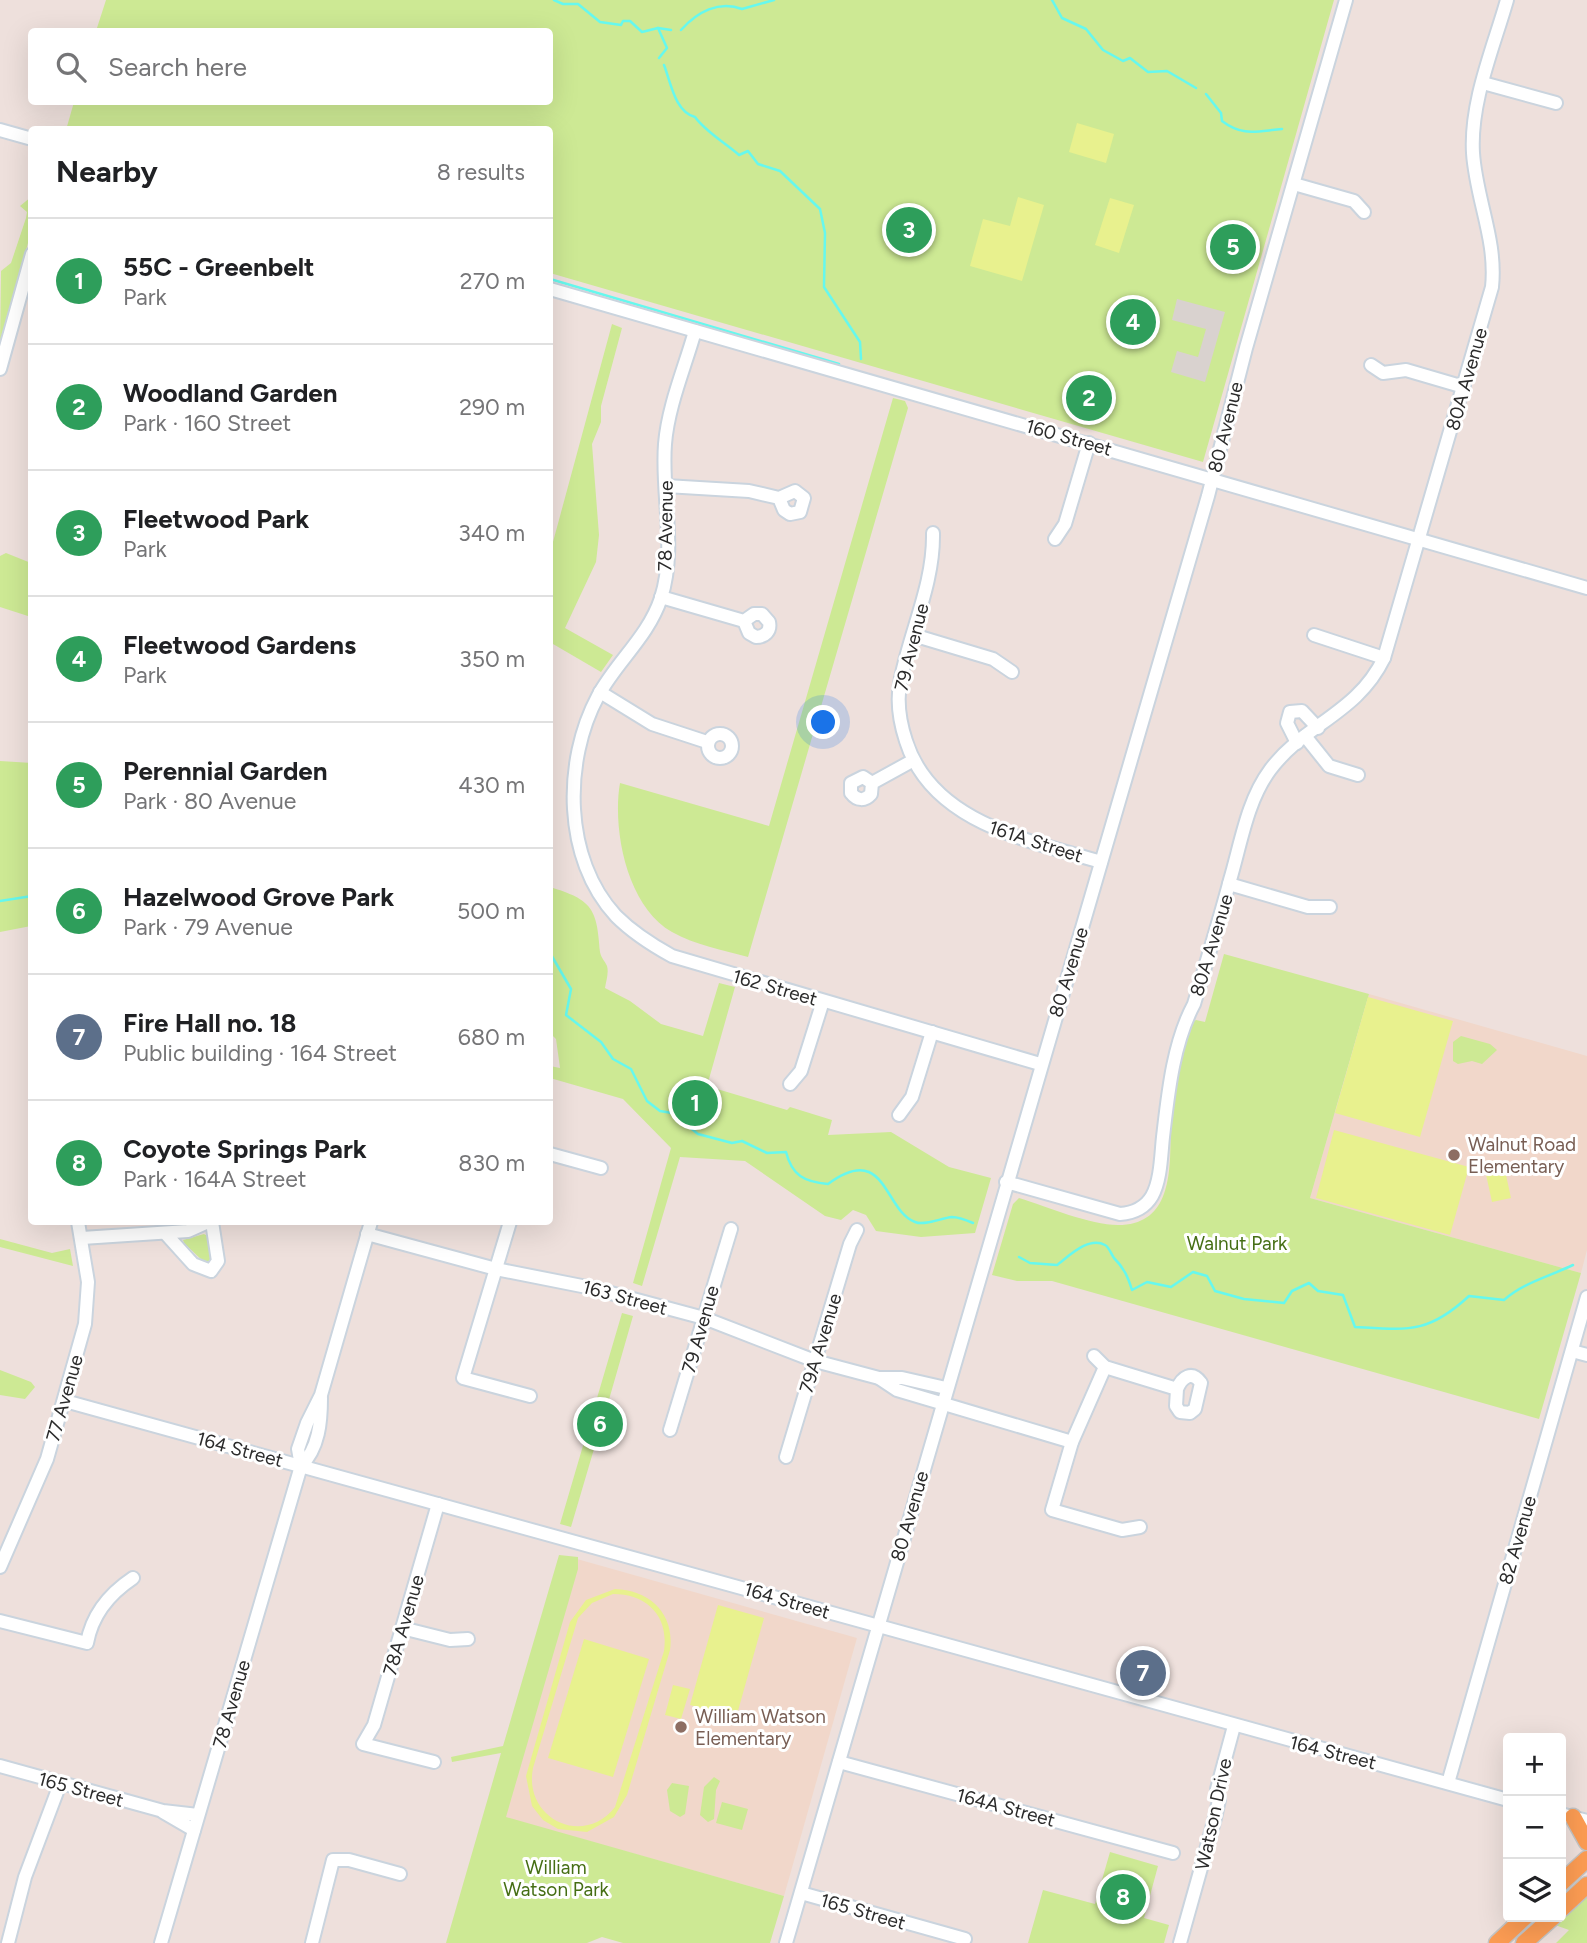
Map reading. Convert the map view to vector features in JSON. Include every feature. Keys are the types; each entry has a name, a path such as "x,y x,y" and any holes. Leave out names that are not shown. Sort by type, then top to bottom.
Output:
{"main road":[{"path":"1574,1818 1587,1842"},
{"path":"1566,1878 1586,1858"},
{"path":"1566,1904 1587,1885"},
{"path":"1497,1943 1520,1922"},
{"path":"1524,1943 1547,1922"}],"street":[{"name":"80 Avenue","path":"786,1943 1212,479 1245,348 1346,0"},
{"name":"80A Avenue","path":"1006,1182 1111,1213 1126,1213 1139,1209 1152,1196 1160,1162 1169,1089 1188,1015 1259,788 1270,769 1301,740 1364,691 1384,659 1489,302 1494,266 1473,152 1475,117 1507,0"},
{"path":"1483,83 1556,103"},
{"path":"0,130 28,138"},
{"path":"1294,184 1354,201 1364,212"},
{"path":"0,369 28,268"},
{"name":"160 Street","path":"553,290 1587,588"},
{"name":"78 Avenue","path":"577,826 572,805 573,764 583,728 600,692 638,644 661,597 667,561 667,429 695,331"},
{"path":"1371,365 1383,373 1406,370 1464,387"},
{"path":"1055,539 1065,524 1089,443"},
{"path":"666,486 749,491 779,498"},
{"name":"79 Avenue","path":"912,761 899,719 898,696 933,565 933,533"},
{"path":"661,597 744,621"},
{"path":"913,635 993,659 1012,672"},
{"path":"1314,635 1384,659"},
{"path":"600,692 652,724 708,742"},
{"path":"1318,728 1303,711 1290,712 1287,723 1329,766 1358,775"},
{"path":"872,783 912,761"},
{"name":"161A Street","path":"912,761 944,797 973,818 1009,834 1101,862"},
{"name":"162 Street","path":"577,826 590,871 614,914 640,936 685,961 1040,1064"},
{"path":"1229,884 1308,907 1330,907"},
{"path":"790,1084 801,1070 823,1001"},
{"path":"899,1115 912,1097 932,1032"},
{"path":"553,1155 601,1168"},
{"name":"77 Avenue","path":"0,1567 44,1466 65,1401 87,1314 88,1282 79,1225"},
{"path":"82,1238 188,1231 203,1225"},
{"path":"165,1233 193,1264 211,1271 218,1261 211,1225"},
{"path":"509,1225 463,1378 530,1396"},
{"name":"78 Avenue","path":"161,1943 301,1466 298,1450 307,1423 321,1395 369,1228"},
{"name":"163 Street","path":"369,1228 496,1269 592,1287 704,1318 815,1361 879,1378 902,1378 946,1388"},
{"name":"79 Avenue","path":"670,1430 731,1229"},
{"name":"79A Avenue","path":"786,1457 857,1230"},
{"name":"82 Avenue","path":"1448,1783 1587,1297"},
{"path":"1572,1351 1587,1355"},
{"path":"1094,1356 1105,1367 1177,1389"},
{"path":"1105,1367 1072,1442 1052,1510 1122,1530 1140,1527"},
{"name":"163 Street","path":"879,1378 897,1390 1072,1442"},
{"name":"164 Street","path":"65,1401 1503,1799"},
{"name":"78A Avenue","path":"434,1762 363,1744 374,1725 438,1504"},
{"path":"0,1621 86,1643 92,1621 117,1589 133,1578"},
{"path":"402,1628 450,1640 468,1639"},
{"name":"Watson Drive","path":"1180,1943 1218,1807 1217,1789 1234,1726"},
{"name":"164A Street","path":"839,1762 1173,1853"},
{"name":"165 Street","path":"0,1766 163,1811 198,1815"},
{"path":"8,1943 25,1877 60,1784"},
{"name":"165 Street","path":"163,1811 194,1830"},
{"path":"312,1943 333,1860 349,1860 400,1874"},
{"name":"165 Street","path":"801,1893 965,1939"}],"shaded area":[{"path":"1177,299 1225,312 1205,382 1171,372 1177,351 1198,357 1206,329 1172,320"},
{"name":"Walnut Road Elementary","path":"1369,994 1587,1056 1587,1250 1581,1273 1310,1198"},
{"name":"William Watson Elementary","path":"577,1559 857,1638 784,1896 504,1817"}],"green space":[{"path":"106,0 1334,0 1203,462 553,274 553,126 67,126 73,105 553,105 553,28 97,28"},
{"path":"1077,123 1114,134 1106,163 1069,152"},
{"path":"1018,197 1044,205 1022,281 970,266 983,219 1010,226"},
{"path":"1110,198 1134,205 1119,253 1095,245"},
{"path":"28,199 28,243 0,345 1,271 11,263 26,218 27,212 20,206"},
{"path":"612,324 622,328 601,406 601,422 592,444 599,535 596,562 565,628 613,655 601,672 553,644 553,542"},
{"path":"893,398 905,401 908,408 748,957 709,947 672,932 644,905 626,865 621,844 618,822 620,783 769,826"},
{"path":"6,553 28,562 28,616 0,607 0,556"},
{"path":"0,761 28,763 28,927 0,932"},
{"path":"553,888 576,897 590,908 597,926 601,954 608,969 605,988 630,1001 661,1024 703,1036 719,983 735,987 707,1086 787,1110 790,1107 832,1120 828,1135 891,1132 949,1167 991,1178 975,1233 921,1237 876,1231 866,1215 853,1210 841,1220 825,1216 745,1161 680,1157 642,1286 633,1283 671,1148 623,1099 553,1079 553,1067 560,1068 556,1039 553,1036"},
{"name":"Walnut Park","path":"1224,954 1369,994 1310,1198 1581,1273 1539,1419 1052,1281 1017,1281 992,1275 1013,1204 1019,1198 1082,1219 1118,1225 1140,1221 1155,1210 1164,1194 1169,1174 1172,1091 1176,1074 1191,1023 1196,1020 1205,1022"},
{"path":"1368,997 1453,1021 1420,1137 1335,1113"},
{"path":"1461,1036 1490,1044 1497,1050 1482,1064 1472,1061 1458,1064 1453,1061 1453,1042"},
{"path":"1334,1130 1469,1167 1450,1235 1316,1198"},
{"path":"1504,1166 1511,1198 1492,1202 1485,1170"},
{"path":"204,1234 209,1237 214,1257 208,1266 183,1240"},
{"path":"0,1239 52,1253 70,1249 73,1266 0,1247"},
{"path":"622,1313 633,1316 604,1417 616,1431 612,1444 594,1449 571,1527 560,1524"},
{"path":"0,1370 31,1382 35,1387 25,1399 0,1395"},
{"name":"William Watson Park","path":"559,1555 578,1557 578,1569 506,1817 784,1896 770,1943 623,1943 602,1937 587,1943 446,1943 501,1753 452,1762 451,1757 503,1746"},
{"path":"615,1589 639,1594 658,1606 671,1637 670,1650 627,1795 614,1817 587,1832 558,1829 543,1820 532,1806 526,1776 570,1622 586,1600","holes":["613,1594 636,1598 653,1609 663,1627 664,1651 615,1807 602,1819 587,1825 572,1826 558,1822 546,1813 537,1801 532,1786 533,1768 578,1618 592,1603"]},
{"path":"718,1605 764,1618 736,1718 690,1705"},
{"path":"584,1639 649,1659 613,1777 548,1758"},
{"path":"673,1685 690,1689 681,1719 665,1715"},
{"path":"714,1777 720,1781 716,1790 714,1819 708,1822 700,1815 704,1787"},
{"path":"672,1783 689,1786 685,1814 680,1817 670,1811 667,1790"},
{"path":"722,1802 748,1809 742,1830 716,1823"},
{"path":"1110,1852 1158,1866 1144,1918 1169,1925 1164,1943 1028,1943 1043,1890 1095,1904"},
{"path":"1587,1896 1587,1943 1556,1943 1569,1930 1555,1925 1566,1922 1566,1915"}],"waterway":[{"path":"554,0 563,4 578,4 600,22 621,25 623,21 630,21 642,32 658,28 671,30"},
{"path":"681,30 709,9 725,6 742,9 774,0"},
{"path":"1052,0 1062,18 1086,29 1103,50 1123,61 1130,58 1148,72 1167,71 1196,88"},
{"path":"658,28 667,48 659,58"},
{"path":"664,65 678,103 688,114 739,155 748,151 758,164 780,171 820,209 825,233 824,287 860,342 861,359"},
{"path":"1206,94 1221,113 1222,121 1230,126 1250,132 1282,129"},
{"path":"553,280 839,364"},
{"path":"0,901 28,897"},
{"path":"553,958 571,989 566,1015 601,1042 613,1059 631,1069 647,1101 660,1111 672,1113 698,1134 732,1143 742,1141 767,1153 786,1152 796,1172 813,1182 828,1184 847,1173 862,1170 873,1174 896,1205 915,1222 952,1217 973,1223"},
{"path":"1019,1257 1030,1263 1057,1265 1085,1245 1099,1243 1108,1247 1125,1273 1132,1290 1147,1282 1171,1287 1193,1272 1207,1276 1215,1291 1244,1299 1284,1303 1292,1291 1309,1283 1318,1291 1343,1295 1355,1327 1389,1329 1404,1329 1429,1323 1455,1308 1469,1296 1504,1300 1528,1285 1573,1265"}],"place":[{"name":"Fleetwood Park","path":"909,230"},
{"name":"Perennial Garden","path":"1233,247"},
{"name":"Fleetwood Gardens","path":"1133,322"},
{"name":"Woodland Garden","path":"1089,398"},
{"name":"55C - Greenbelt","path":"695,1103"},
{"name":"Walnut Road Elementary","path":"1454,1155"},
{"name":"Hazelwood Grove Park","path":"600,1424"},
{"name":"Fire Hall no. 18","path":"1143,1673"},
{"name":"William Watson Elementary","path":"681,1727"},
{"name":"Coyote Springs Park","path":"1123,1897"}]}
